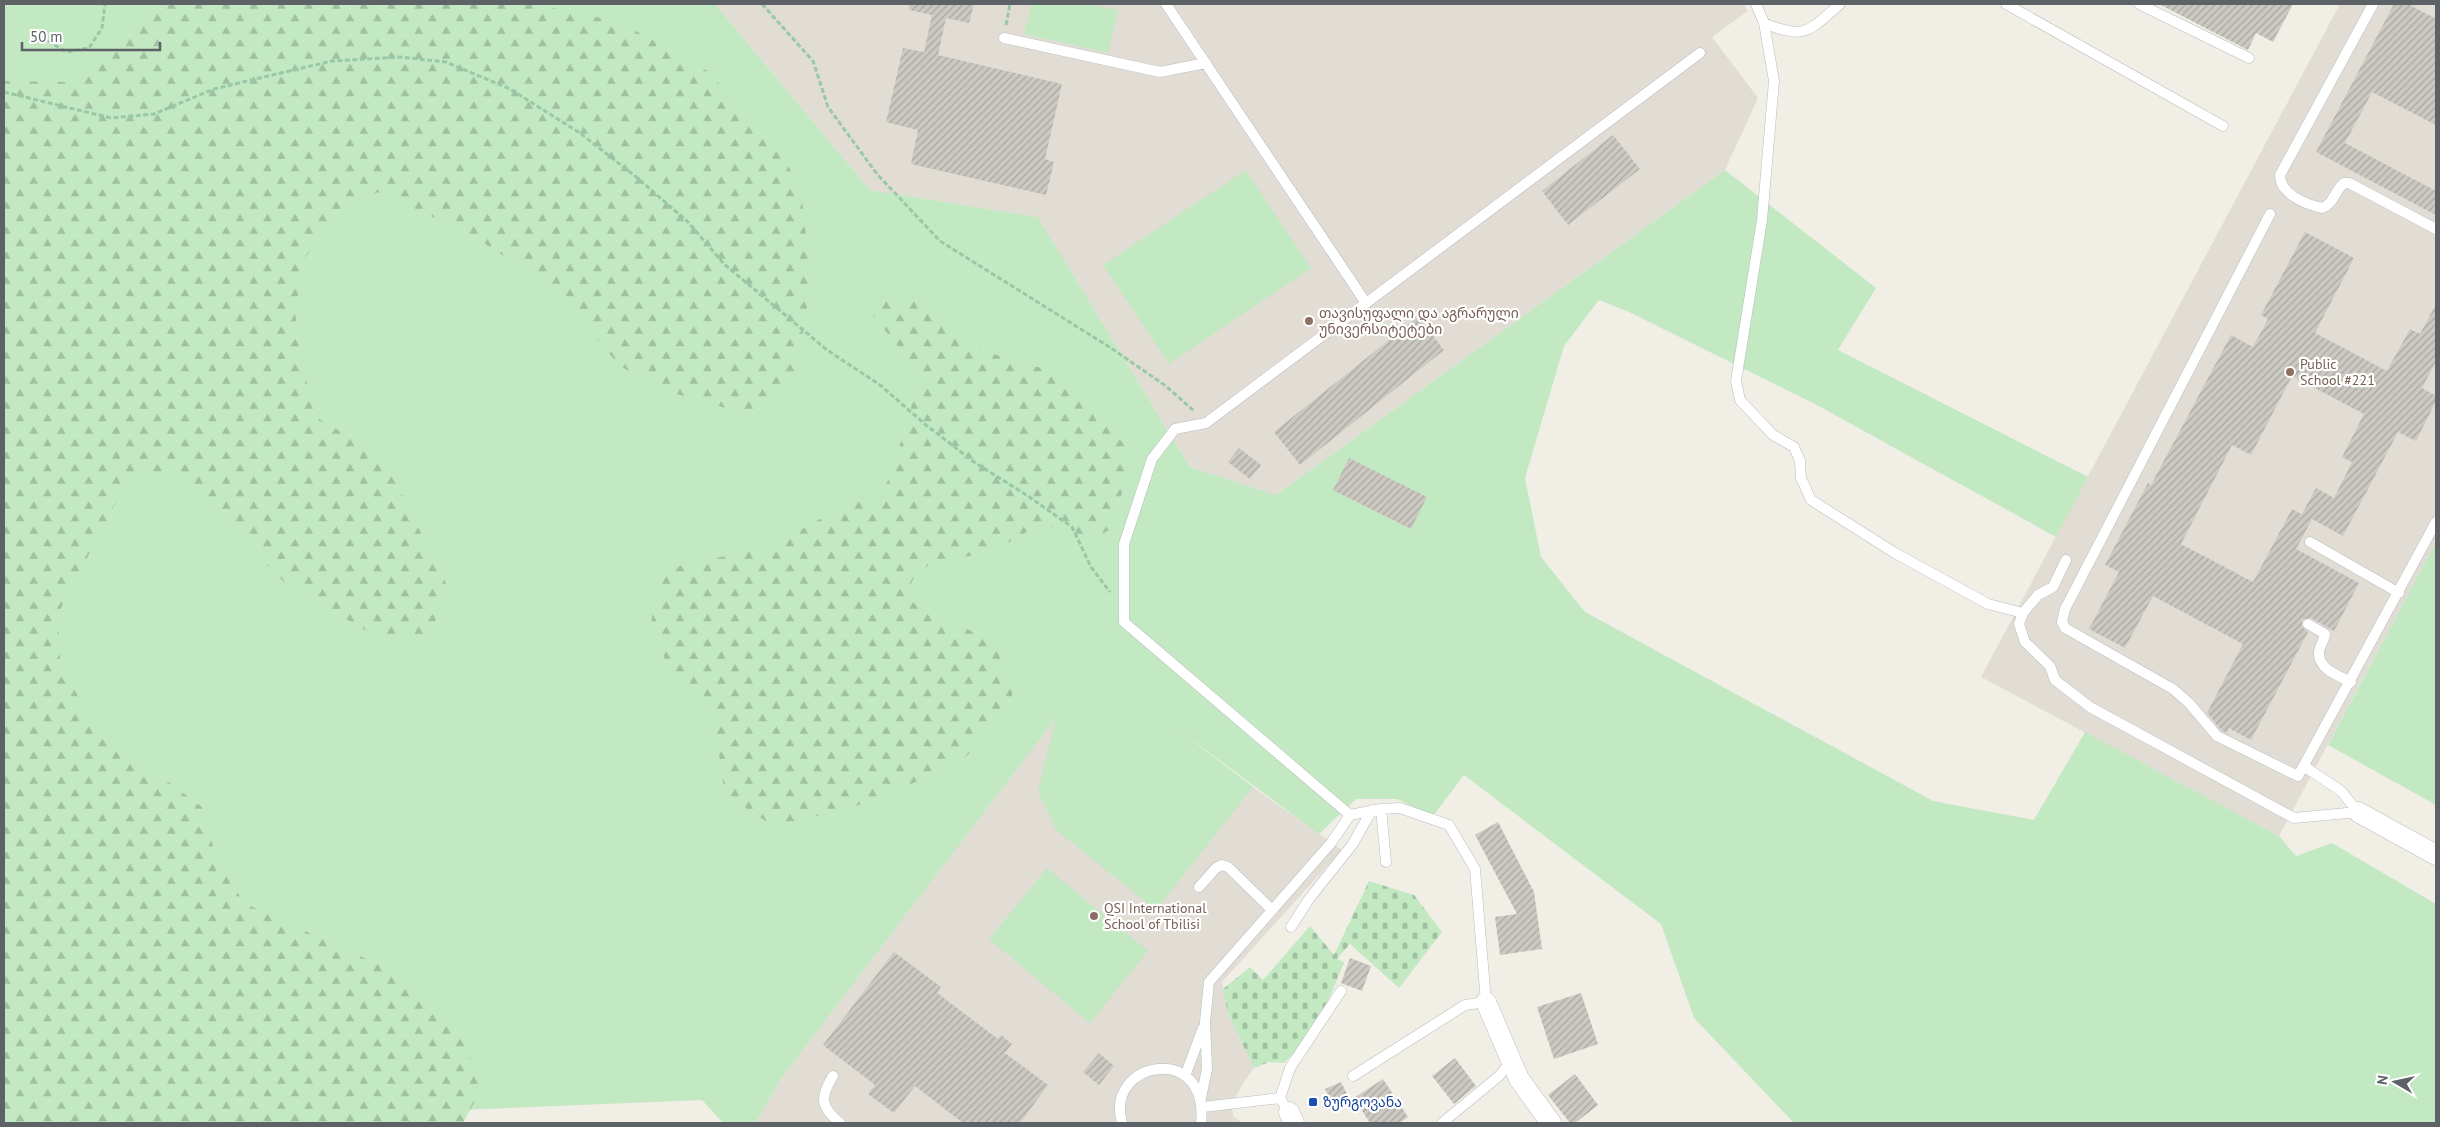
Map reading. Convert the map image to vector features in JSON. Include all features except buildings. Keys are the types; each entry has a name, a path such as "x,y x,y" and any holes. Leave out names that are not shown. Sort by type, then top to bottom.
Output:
{"street":[{"path":"2358,812 2436,855"},
{"path":"1486,1002 1518,1079 1551,1123"}],"lane":[{"path":"1166,4 1366,304"},
{"path":"1756,4 1764,23 1774,81 1762,220 1736,381 1740,400 1773,435 1794,447 1800,461 1801,478 1811,500 1896,552 1988,604 2023,613"},
{"path":"1764,23 1786,32 1808,32 1840,4"},
{"path":"2006,4 2223,126"},
{"path":"2139,4 2248,58"},
{"path":"2373,4 2280,175 2280,183 2282,189 2291,195 2322,208 2332,202 2344,183 2349,183 2436,229"},
{"path":"1004,38 1160,72 1206,64"},
{"path":"1350,814 1124,622 1124,544 1152,459 1175,428 1206,423 1700,53"},
{"path":"2270,214 2065,609 2062,622 2071,633 2173,690 2189,703 2217,736 2294,776 2301,774 2305,767 2436,522"},
{"path":"2310,542 2399,592"},
{"path":"2066,560 2053,587 2038,595 2023,613 2019,624 2025,642 2050,666 2055,680 2090,707 2294,818 2358,812"},
{"path":"2308,624 2324,634 2319,651 2321,662 2328,670 2350,682"},
{"path":"2305,767 2341,791 2358,812"},
{"path":"1201,1123 1207,1069 1206,1022 1209,982 1331,842 1350,814 1376,809 1400,808 1449,825 1475,869 1486,1002 1465,1005 1353,1076"},
{"path":"1376,809 1386,862"},
{"path":"1291,927 1352,845 1376,809"},
{"path":"1199,887 1216,868 1222,865 1228,867 1272,910"},
{"path":"1202,1103 1288,1111 1290,1068 1341,991"},
{"path":"1185,1076 1206,1022"},
{"path":"1442,1123 1499,1076 1511,1061"},
{"path":"1122,1123 1120,1109 1122,1096 1128,1085 1137,1076 1148,1070 1161,1068 1174,1070 1185,1076 1198,1090 1202,1103"},
{"path":"833,1076 824,1091 824,1101 827,1111 840,1123"}],"path":[{"path":"48,41 66,52 89,48 102,28 105,4"},
{"path":"762,4 814,61 828,108 876,174 940,242 1111,348 1166,386 1206,423"},
{"path":"1004,38 1010,4"},
{"path":"4,92 111,118 154,114 214,89 332,61 400,57 446,62 510,89 580,133 635,176 687,221 724,264 826,350 880,386 974,462 1028,496 1072,527 1091,567 1113,596 1124,622"}],"shaded area":[{"name":"თავისუფალი და აგრარული უნივერსიტეტები","path":"715,4 1743,4 1748,11 1712,37 1758,98 1725,170 1276,495 1190,467 1038,217 870,190"},
{"name":"Public School #221","path":"2340,4 2436,4 2436,542 2279,836 1981,677"},
{"name":"QSI International School of Tbilisi","path":"1083,682 1113,682 1253,787 1342,850 1222,982 1228,1014 1254,1068 1232,1104 1233,1116 1242,1123 755,1123 783,1076"}],"green space":[{"path":"4,4 715,4 870,190 1038,217 1190,467 1276,495 1725,170 1876,288 1838,350 2088,477 2056,537 1815,404 1629,312 1599,300 1564,346 1525,478 1541,557 1585,612 1933,801 2034,820 2085,732 2279,836 2296,856 2332,843 2436,904 2436,1123 1794,1123 1694,1018 1661,924 1464,775 1433,816 1397,799 1356,799 1319,834 1173,726 1253,787 1156,910 1056,830 1038,792 1056,718 783,1076 755,1123 723,1123 702,1100 143,1123 4,1123"},
{"path":"152,4 533,4 620,22 706,70 776,143 801,189 811,282 795,384 757,417 663,390 620,366 551,286 468,233 378,192 335,219 304,259 295,312 302,365 316,417 383,457 449,589 429,635 379,638 287,585 178,474 128,479 58,614 60,664 85,709 121,747 202,807 216,857 244,903 384,967 461,1039 484,1085 463,1123 4,1123 4,81 70,82 94,74"},
{"path":"1031,4 1090,4 1118,10 1108,53 1024,34"},
{"path":"1246,170 1311,268 1169,364 1103,265"},
{"path":"879,292 929,305 987,352 1061,374 1131,452 1114,527 1092,540 1057,527 1032,529 988,554 938,560 916,573 906,595 923,612 992,639 1012,683 1012,707 961,762 870,802 798,821 769,823 725,795 713,714 676,678 649,632 660,579 683,564 769,548 853,500 879,497 891,475 921,374 873,316"},
{"path":"2436,542 2436,805 2328,745"},
{"path":"1047,868 1148,951 1090,1023 989,939"},
{"path":"1369,881 1414,895 1442,932 1399,988 1350,944 1337,959 1344,962 1320,1016 1305,1040 1284,1063 1269,1062 1254,1068 1228,1014 1223,989 1250,967 1263,980 1310,926 1334,955"}],"place":[{"name":"თავისუფალი და აგრარული უნივერსიტეტები","path":"1309,321"},
{"name":"Public School #221","path":"2290,372"},
{"name":"QSI International School of Tbilisi","path":"1094,916"},
{"name":"ზურგოვანა","path":"1313,1102"}]}
